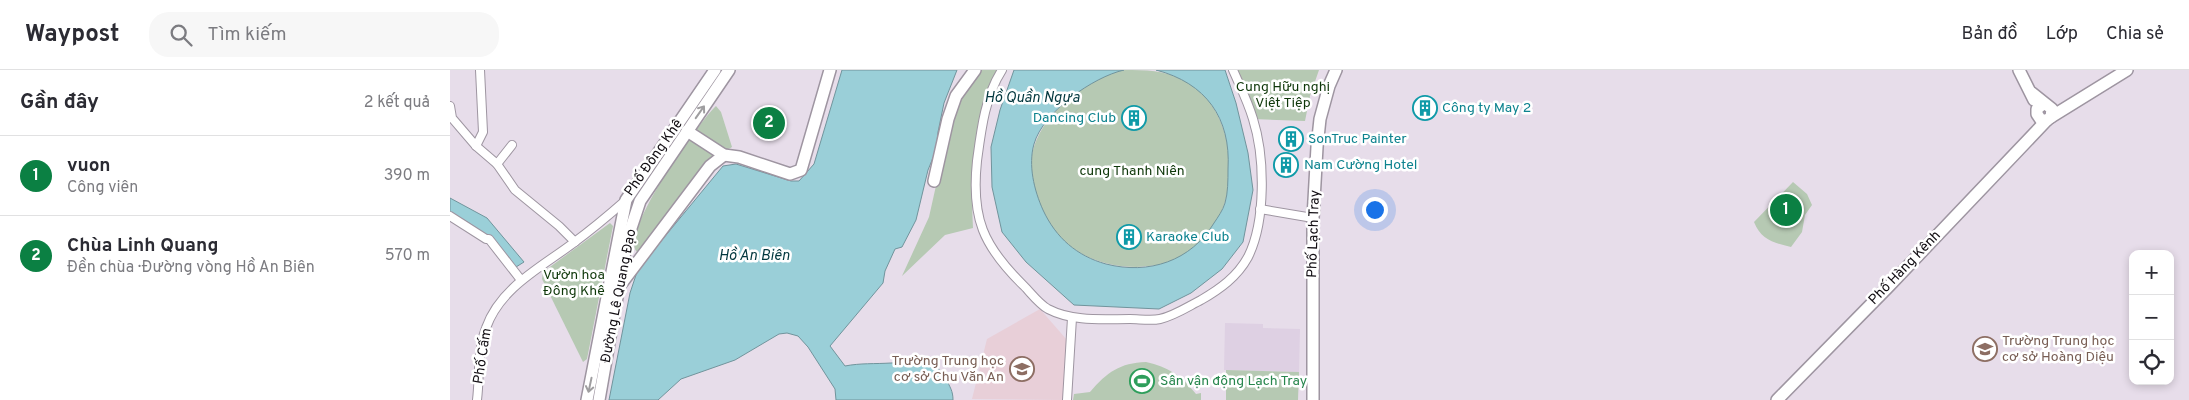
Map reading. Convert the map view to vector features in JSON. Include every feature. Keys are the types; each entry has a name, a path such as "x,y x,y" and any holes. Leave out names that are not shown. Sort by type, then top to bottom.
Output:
{"street":[{"path":"476,146 483,132 480,70"},
{"path":"687,131 724,155 739,157 790,174 801,170 830,70"},
{"path":"934,181 948,119 956,96 975,70"},
{"path":"1002,70 989,98 980,134 976,202 979,223 986,238 1015,277 1047,309 1072,318 1160,319 1221,288 1247,258 1255,241 1260,209 1261,168 1253,119 1234,70"},
{"name":"Phố Lạch Tray","path":"1313,400 1313,218 1320,119 1329,86 1336,70"},
{"path":"2019,70 2032,93 2047,112 2127,70"},
{"name":"Đường Lê Quang Đạo","path":"599,400 627,240 640,201 687,131 721,72"},
{"name":"Phố Đông Khê","path":"534,272 575,242 626,200 721,72"},
{"path":"450,106 452,118 476,146 497,164 515,190 559,226 575,242"},
{"name":"Phố Hàng Kênh","path":"1777,400 2033,136 2047,112"},
{"path":"497,164 512,145"},
{"path":"608,302 710,166 724,155"},
{"path":"626,200 640,201"},
{"name":"Đường Lê Quang Đạo","path":"587,400 608,302 626,200"},
{"path":"1260,209 1313,218"},
{"path":"450,211 486,234 522,280"},
{"path":"450,216 486,239 489,239"},
{"name":"Phố Cấm","path":"477,400 480,358 485,329 493,311 505,295 534,272"},
{"path":"1067,400 1072,318"}],"shaded area":[{"name":"Trường Trung học cơ sở Chu Văn An","path":"1040,309 1067,340 1063,400 972,399 987,339"},
{"path":"1225,323 1263,324 1263,328 1300,329 1299,372 1224,370"}],"green space":[{"path":"976,70 997,70 983,110 975,148 972,186 973,228 945,235 902,276 929,217 956,96"},
{"name":"cung Thanh Niên","path":"1124,70 1162,72 1183,80 1198,90 1209,102 1218,117 1225,133 1228,150 1230,168 1225,202 1209,232 1179,259 1149,266 1118,266 1100,262 1067,244 1059,237 1045,216 1036,191 1031,166 1036,140 1054,113 1080,90 1095,81"},
{"name":"Cung Hữu nghị Việt Tiệp","path":"1236,70 1319,70 1310,96 1305,121 1253,119"},
{"name":"Vườn hoa Đông Khê","path":"716,106 721,112 732,147 718,152 697,173 642,251 637,252 635,241 639,223 650,202 679,154"},
{"path":"1793,182 1807,194 1812,205 1805,215 1802,232 1791,247 1764,237 1754,222"},
{"name":"Vườn hoa Đông Khê","path":"610,223 613,226 587,359 583,362 542,279 543,272"},
{"name":"Sân vận động Lạch Tray","path":"1146,362 1174,373 1196,394 1201,393 1201,400 1073,400 1074,394 1090,392 1102,379 1115,370 1129,364"},
{"path":"1226,370 1299,372 1298,400 1226,400"}],"water":[{"name":"Hồ An Biên","path":"842,70 957,70 944,103 937,148 928,170 916,220 902,247 895,249 885,271 883,283 830,346 845,366 915,361 928,363 940,371 946,379 952,392 953,400 836,400 835,389 808,347 798,336 787,333 779,334 735,360 681,379 658,400 609,400 630,293 638,269 723,166 736,164 791,181 799,181 814,164"},
{"name":"Hồ Quần Ngựa","path":"1014,70 1124,70 1098,80 1084,88 1058,108 1039,132 1032,152 1032,169 1037,194 1043,210 1054,229 1069,245 1096,261 1122,267 1138,268 1168,262 1181,256 1193,247 1205,236 1220,213 1225,203 1227,191 1228,151 1220,119 1212,105 1189,84 1174,76 1156,70 1225,70 1236,103 1248,153 1253,190 1243,242 1222,269 1191,293 1159,309 1074,305 1026,262 1002,232 992,187 991,147 1000,110"},
{"path":"450,198 487,218 524,262 516,267 486,235 450,212"}],"place":[{"name":"Công ty May 2","path":"1425,108"},
{"name":"Dancing Club","path":"1134,118"},
{"name":"Chùa Linh Quang","path":"769,123"},
{"name":"SonTruc Painter","path":"1291,139"},
{"name":"Nam Cường Hotel","path":"1286,165"},
{"name":"vuon","path":"1786,210"},
{"name":"Karaoke Club","path":"1129,237"},
{"name":"Trường Trung học cơ sở Hoàng Diệu","path":"1985,349"},
{"name":"Trường Trung học cơ sở Chu Văn An","path":"1022,369"},
{"name":"Sân vận động Lạch Tray","path":"1142,381"}]}
